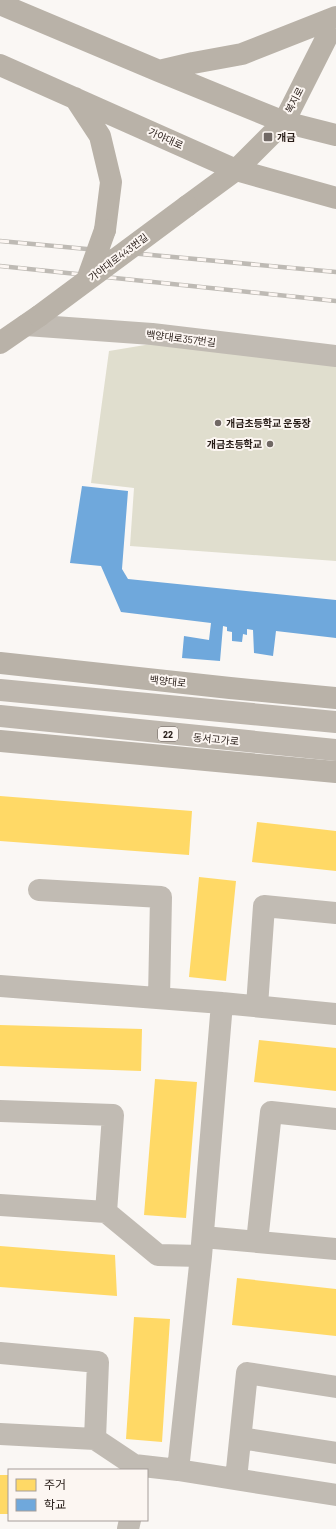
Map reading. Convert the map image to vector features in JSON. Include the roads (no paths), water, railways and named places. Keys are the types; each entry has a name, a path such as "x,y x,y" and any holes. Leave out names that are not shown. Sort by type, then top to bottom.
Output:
{"highway":[{"path":"0,690 336,722"},
{"name":"동서고가로","path":"0,716 184,736 336,750"}],"main road":[{"path":"0,4 284,122 336,135"},
{"path":"159,71 242,54 336,18"},
{"name":"복지로","path":"236,170 284,122 336,18"},
{"name":"가야대로","path":"0,65 236,170 336,198"},
{"path":"75,98 100,136 111,182 105,230 87,280"},
{"name":"가야대로443번길","path":"2,340 33,321 236,170"},
{"name":"백양대로","path":"0,663 222,688 336,698"},
{"path":"0,741 336,772"}],"street":[{"name":"백양대로357번길","path":"33,321 336,356"},
{"path":"40,890 161,897 159,998"},
{"path":"257,1006 264,906 336,912"},
{"path":"0,986 222,1002 336,1014"},
{"path":"178,1470 202,1247 222,1002"},
{"path":"0,1111 113,1115 106,1212"},
{"path":"257,1242 271,1112 336,1119"},
{"path":"0,1205 106,1212 158,1255 202,1247 257,1242 336,1249"},
{"path":"0,1353 98,1362 95,1439"},
{"path":"236,1479 247,1373 336,1387"},
{"path":"0,1434 95,1439 134,1468 178,1470 336,1495"},
{"path":"241,1438 336,1453"}],"railway":[{"path":"0,241 336,272"},
{"path":"0,266 336,301"}],"place":[{"name":"개금","path":"268,137"},
{"name":"개금초등학교 운동장","path":"218,423"},
{"name":"개금초등학교","path":"270,444"}]}
